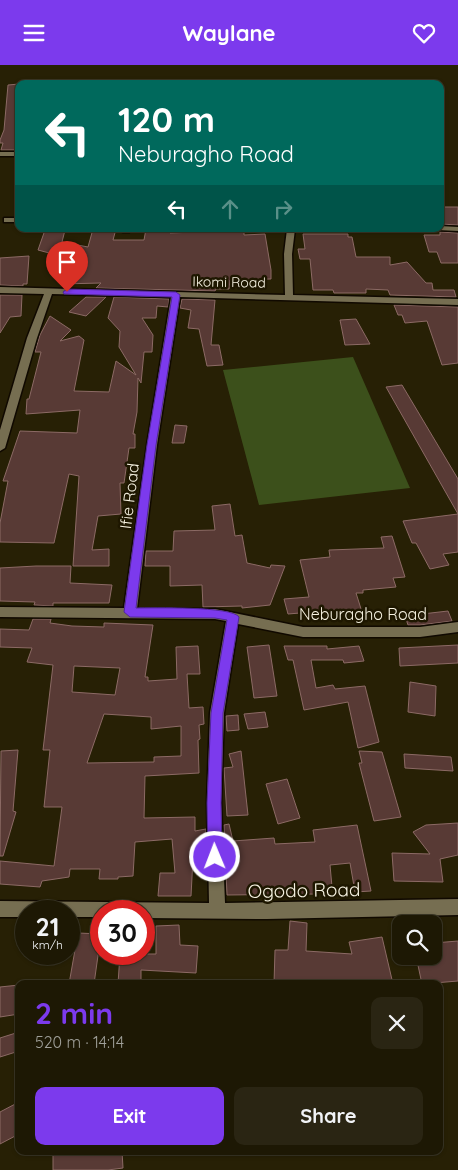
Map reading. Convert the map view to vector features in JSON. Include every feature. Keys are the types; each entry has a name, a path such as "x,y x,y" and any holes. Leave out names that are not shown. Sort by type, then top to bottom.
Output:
{"street":[{"path":"0,154 15,154"},
{"path":"7,220 15,220"},
{"path":"444,228 458,229"},
{"path":"289,297 288,254 291,232"},
{"name":"Ikomi Road","path":"0,290 458,302"},
{"path":"0,448 32,338 49,291"},
{"name":"Ifie Road","path":"130,612 152,445 176,295"},
{"name":"Neburagho Road","path":"0,612 215,614 303,632 420,631 458,627"},
{"path":"217,911 214,803 217,713 233,617"},
{"name":"Ogodo Road","path":"0,909 217,911 458,907"}],"green space":[{"path":"353,357 410,488 259,505 223,370"}],"building":[{"path":"15,84 15,150 1,150 3,143 0,143 0,140 4,130 8,85"},
{"path":"444,207 458,207 458,225 444,224"},
{"path":"44,232 64,232 62,242 88,247 92,232 115,232 113,240 144,240 145,232 244,232 244,235 265,234 271,279 230,280 229,289 216,289 215,291 96,288 101,283 60,284 64,262 68,258 38,250"},
{"path":"440,232 458,233 458,263 441,263 437,252 429,252 424,235 440,235"},
{"path":"303,234 348,234 348,237 352,237 356,257 390,257 390,265 407,262 426,283 432,283 433,290 454,290 456,297 390,295 388,290 366,289 366,293 334,293 333,290 313,290 310,259 300,259 298,249 305,249"},
{"path":"29,256 27,284 23,284 23,286 0,285 0,258"},
{"path":"0,295 22,295 21,316 10,317 0,333"},
{"path":"86,297 106,297 86,316 69,312"},
{"path":"114,297 169,299 168,307 157,306 156,318 142,318 153,335 152,352 144,352 141,383 138,378 137,412 133,434 135,434 135,448 129,448 124,483 120,483 121,514 98,516 92,550 109,549 109,566 73,566 79,476 69,474 54,543 0,542 0,523 8,481 3,481 20,431 77,433 80,410 26,414 27,399 29,399 41,352 35,352 40,335 50,316 71,330 60,341 79,336 84,340 74,391 109,392 116,361 136,375 119,347 120,331 108,318"},
{"path":"182,299 215,300 211,345 219,345 223,365 207,366 199,329 188,328 191,310 180,308"},
{"path":"394,305 458,307 458,363 442,365 427,321 405,323 402,315 398,315"},
{"path":"356,319 370,344 345,345 340,320"},
{"path":"402,385 458,479 458,514 386,387"},
{"path":"175,425 187,426 184,443 172,443"},
{"path":"230,504 235,536 242,535 247,563 270,568 271,565 285,566 270,605 242,608 242,606 203,607 202,585 170,586 170,566 145,566 146,551 173,551 174,531 215,530 212,506"},
{"path":"458,514 458,552 443,554 449,565 430,569 416,543 412,543 403,521"},
{"path":"392,536 405,577 393,578 396,587 363,590 363,593 356,593 362,612 337,614 336,610 288,614 284,599 309,597 300,560 330,557 329,550 384,548 381,537"},
{"path":"71,566 70,583 112,585 109,603 53,603 53,606 34,605 35,602 0,601 0,568"},
{"path":"448,611 452,621 408,625 405,616"},
{"path":"33,619 51,619 50,623 72,626 104,627 104,623 153,625 145,677 148,677 148,681 177,679 176,647 198,646 200,674 187,674 189,708 203,707 204,724 199,725 200,739 198,740 199,773 145,776 144,818 195,817 195,831 206,829 206,856 193,858 191,896 158,896 160,873 175,873 172,839 135,842 133,876 118,877 118,879 99,879 100,869 70,869 69,877 42,881 40,887 0,884 0,861 54,866 62,807 44,807 50,750 43,750 53,665 27,662 32,648 0,647 0,629 29,630","holes":["74,666 120,668 115,695 72,692","104,714 151,717 151,729 181,726 181,756 154,757 154,762 87,763"]},
{"path":"269,645 277,696 254,698 247,647"},
{"path":"458,645 458,663 400,666 399,648"},
{"path":"284,646 327,646 327,649 359,646 364,661 344,663 343,660 311,660 316,688 333,685 335,689 365,686 379,742 358,748 348,702 304,710 293,660 288,660"},
{"path":"410,682 436,686 435,716 408,712"},
{"path":"265,712 268,727 248,729 244,714"},
{"path":"238,715 239,730 227,731 226,716"},
{"path":"18,750 13,811 16,812 3,856 0,856 1,751"},
{"path":"241,751 248,815 227,816 224,768 233,767 229,754"},
{"path":"359,751 382,752 401,817 374,821 359,763 362,763"},
{"path":"404,754 451,757 453,771 405,768"},
{"path":"287,779 300,818 278,824 266,784"},
{"path":"458,823 458,855 440,859 443,882 394,881 392,853 430,854 413,832 426,825"},
{"path":"229,824 233,841 274,838 275,844 315,842 313,830 357,825 371,891 355,892 350,863 330,865 332,887 317,887 318,894 227,895 224,825"},
{"path":"290,921 307,923 306,951 352,954 349,942 382,937 392,980 274,980 275,950 288,950"},
{"path":"179,925 180,945 198,946 196,973 141,970 141,980 118,980 119,965 155,965 156,926"},
{"path":"80,933 90,934 90,965 97,965 95,980 70,980 72,965 80,965"},
{"path":"458,941 458,981 443,982 443,980 421,980 418,965 442,965 442,942"},
{"path":"15,985 15,1015 0,1017 0,987"},
{"path":"15,1033 15,1052 0,1057 0,1038"},
{"path":"15,1104 15,1136 0,1144 0,1112"},
{"path":"53,1155 122,1155 123,1168 108,1170 53,1170"}],"route":[{"path":"67,292 176,295 152,445 130,612 215,614 233,617 217,713 214,803 215,857"}]}
